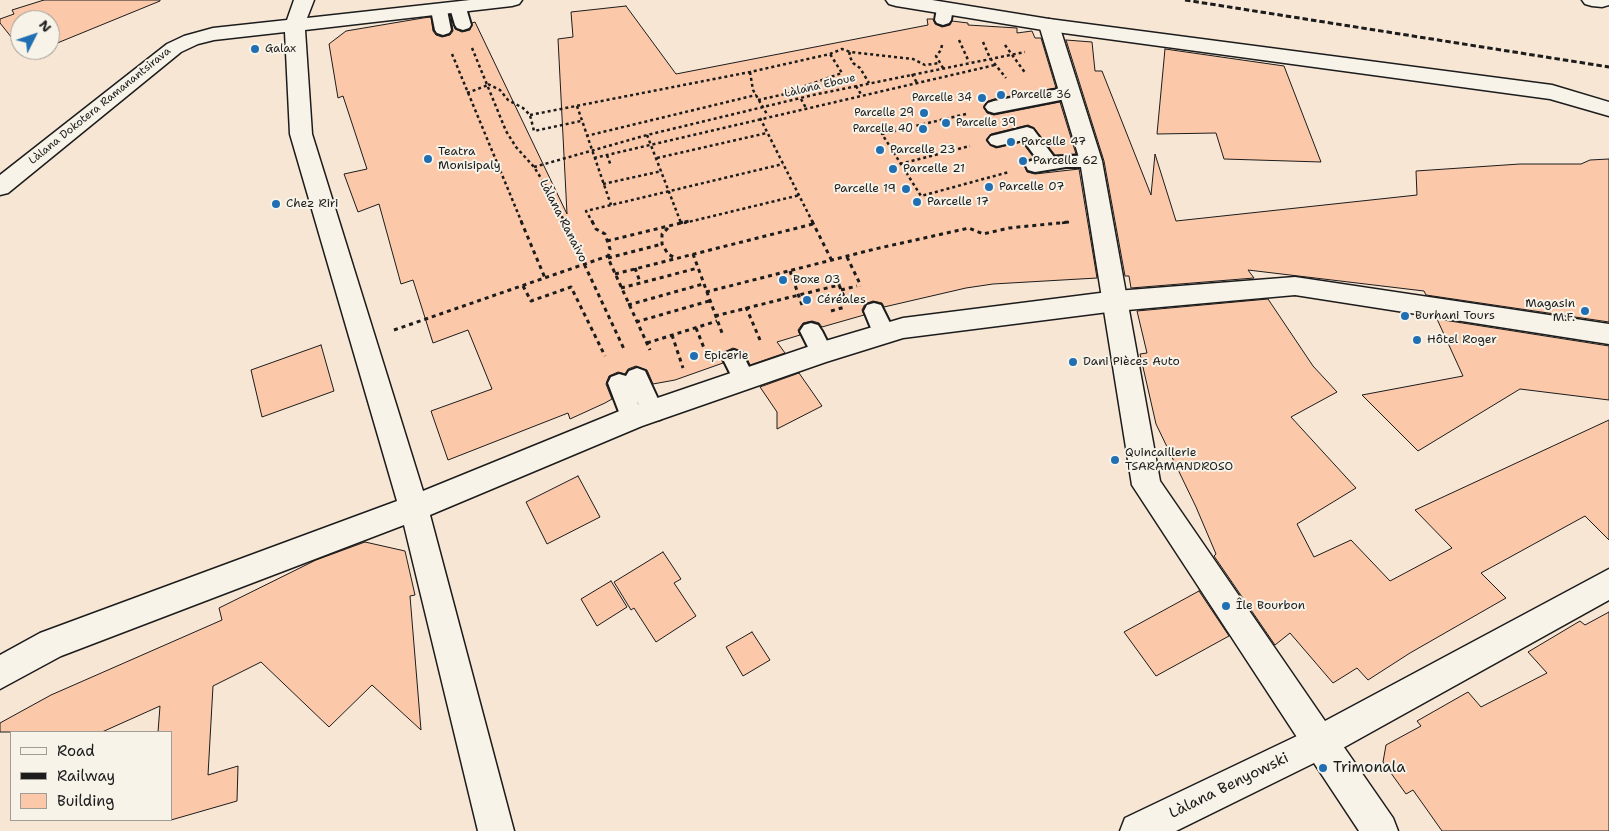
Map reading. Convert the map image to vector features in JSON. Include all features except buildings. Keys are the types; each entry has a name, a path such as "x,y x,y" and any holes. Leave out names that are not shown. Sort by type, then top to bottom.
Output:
{"street":[{"path":"304,0 295,25 301,134 414,508 496,831"},
{"name":"Làlana Dokotera Ramanantsirava","path":"0,187 174,48 191,40 213,34 439,10 460,16 512,0"},
{"path":"896,0 944,14 991,21 1049,25 1552,92 1609,109"},
{"path":"1049,25 1091,161 1146,486 1380,831"},
{"path":"0,673 51,644 414,508 642,415 739,369 879,322 903,328 1116,301 1295,286 1609,334"},
{"name":"Làlana Benyowski","path":"1138,831 1320,742 1609,584"}],"lane":[{"path":"439,10 444,30"},
{"path":"994,107 1070,94"},
{"path":"997,140 1027,133 1041,165 1091,161"},
{"path":"628,380 642,415"}],"path":[{"name":"Làlana Ranaivo","path":"460,16 506,131 516,147 534,167 551,194 585,264 628,380"},
{"path":"444,30 467,93 545,278"},
{"path":"957,36 969,62"},
{"path":"942,43 941,50 936,56 943,68"},
{"name":"Làlana Eboue","path":"534,167 647,135 801,100 813,95 969,62 1055,47"},
{"path":"530,115 750,72 830,54 842,49 850,52 912,58 925,66 940,63"},
{"path":"850,52 849,55 853,63 860,68 869,83"},
{"path":"758,100 799,90 805,86 842,73 830,54"},
{"path":"920,73 925,66"},
{"path":"594,158 768,116 995,66"},
{"path":"750,72 751,84 768,116"},
{"path":"912,74 917,83"},
{"path":"467,93 487,85 500,90 508,100 518,104 530,115 534,131 581,121"},
{"path":"856,86 862,96"},
{"path":"586,136 756,95"},
{"path":"801,100 806,108"},
{"path":"576,106 611,205"},
{"path":"968,113 882,134 921,196 1010,172"},
{"path":"760,118 832,260"},
{"path":"657,158 767,133"},
{"path":"647,135 682,224"},
{"path":"900,164 997,140"},
{"path":"607,155 611,166"},
{"path":"650,352 608,257 610,249 605,234 596,229 586,211 783,164"},
{"path":"603,184 662,171"},
{"path":"607,241 800,195"},
{"path":"706,292 968,228 983,234 1009,228 1102,219"},
{"path":"615,274 813,224"},
{"path":"670,227 662,234 662,244 668,254 676,258"},
{"path":"362,341 585,264 662,244"},
{"path":"647,343 717,322 693,254"},
{"path":"636,268 640,282"},
{"path":"621,288 698,268"},
{"path":"790,271 798,294"},
{"path":"836,274 841,290 860,285"},
{"path":"628,305 703,284"},
{"path":"714,316 839,285"},
{"path":"524,286 531,301 571,287 628,380"},
{"path":"636,322 709,301"},
{"path":"746,307 760,340"},
{"path":"696,328 706,353"},
{"path":"672,335 684,370"}],"railway":[{"path":"1185,0 1609,67"}],"place":[{"name":"Galax","path":"255,49"},
{"name":"Parcelle 36","path":"1001,95"},
{"name":"Parcelle 34","path":"982,98"},
{"name":"Parcelle 29","path":"924,113"},
{"name":"Parcelle 39","path":"946,123"},
{"name":"Parcelle 40","path":"923,129"},
{"name":"Parcelle 47","path":"1011,142"},
{"name":"Parcelle 23","path":"880,150"},
{"name":"Teatra Monisipaly","path":"428,159"},
{"name":"Parcelle 62","path":"1023,161"},
{"name":"Parcelle 21","path":"893,169"},
{"name":"Parcelle 07","path":"989,187"},
{"name":"Parcelle 19","path":"906,189"},
{"name":"Parcelle 17","path":"917,202"},
{"name":"Chez Riri","path":"276,204"},
{"name":"Boxe 03","path":"783,280"},
{"name":"Céréales","path":"807,300"},
{"name":"Magasin M.F.","path":"1585,311"},
{"name":"Burhani Tours","path":"1405,316"},
{"name":"Hôtel Roger","path":"1417,340"},
{"name":"Epicerie","path":"694,356"},
{"name":"Dani Pièces Auto","path":"1073,362"},
{"name":"Quincaillerie TSARAMANDROSO","path":"1115,460"},
{"name":"Île Bourbon","path":"1226,606"},
{"name":"Trimonala","path":"1323,768"}]}
